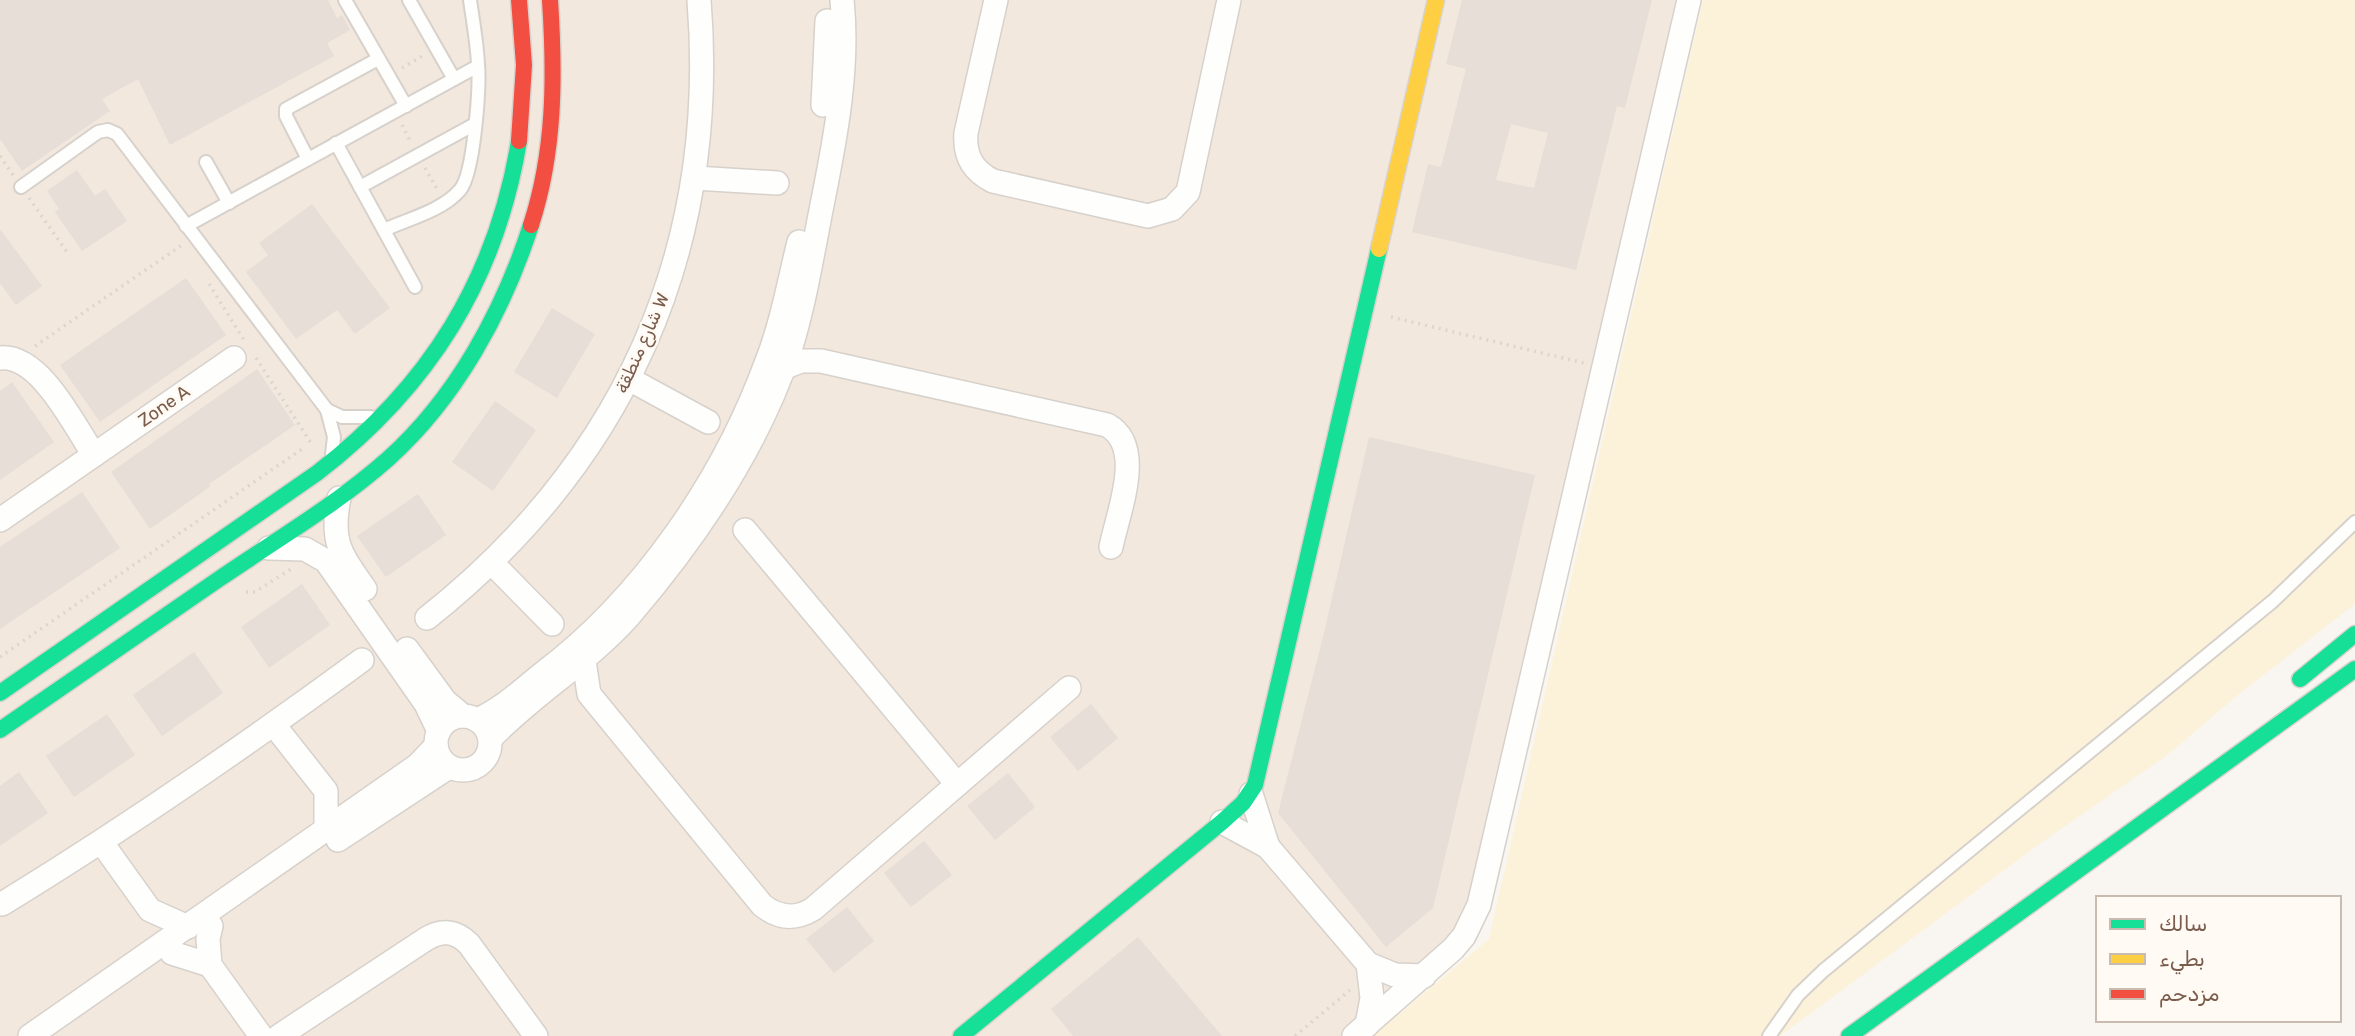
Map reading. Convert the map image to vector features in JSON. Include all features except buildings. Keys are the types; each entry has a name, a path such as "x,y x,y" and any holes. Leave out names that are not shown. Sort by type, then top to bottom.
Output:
{"main road":[{"path":"0,693 328,465 390,410 426,370 458,324 487,263 503,218 522,124 525,76 519,0"},
{"path":"0,730 339,498 391,456 415,431 471,360 494,318 537,205 547,168 555,63 550,0"},
{"path":"961,1036 1222,822 1251,794 1436,0"},
{"path":"2285,691 2355,634"},
{"path":"41,664 59,689"},
{"path":"1849,1036 2355,669"},
{"path":"2197,784 2237,734"}],"street":[{"name":"شارع منطقة W","path":"427,618 492,563 556,493 595,438 629,379 653,326 675,263 695,178 702,112 699,0"},
{"path":"30,1036 418,765 445,723 492,712 559,662 616,606 667,542 736,435 774,343 802,227 822,115 827,63 827,0"},
{"path":"490,739 584,661 628,617 706,516 750,441 783,368 796,330 837,119 843,64 842,0"},
{"path":"996,0 966,133 966,151 975,169 993,181 1149,215 1172,209 1188,192 1229,0"},
{"path":"1361,1030 1424,976 1464,936 1479,905 1689,0"},
{"path":"695,178 778,183"},
{"path":"796,330 806,348 821,361"},
{"name":"Zone A","path":"0,520 234,358"},
{"path":"8,359 41,376 94,455"},
{"path":"783,368 801,361 821,361 1114,428 1124,438 1129,459 1111,547"},
{"path":"629,379 708,422"},
{"path":"266,548 293,546 326,561 426,704 437,738 438,754 449,767 468,770 477,767 488,755 490,739 483,724 445,701 340,551 334,531 339,498"},
{"path":"745,530 957,784"},
{"path":"492,563 552,624"},
{"path":"2,904 102,843 274,725 362,660"},
{"path":"584,661 589,694 762,905 785,916 795,916 814,909 1069,688"},
{"path":"558,683 589,694"},
{"path":"274,725 326,792 363,803"},
{"path":"52,1036 449,767"},
{"path":"326,792 326,829"},
{"path":"1251,794 1268,847 1370,974 1361,1030"},
{"path":"1222,822 1268,847"},
{"path":"102,843 150,910 188,927"},
{"path":"149,954 150,910"},
{"path":"211,926 208,939 210,965 261,1036"},
{"path":"279,1036 426,939 443,932 453,933 469,944 536,1036"},
{"path":"172,953 210,965"},
{"path":"1370,974 1424,976"}],"lane":[{"path":"345,0 388,76 400,109"},
{"path":"409,0 454,79"},
{"path":"384,230 444,203 462,188 467,177 475,124 478,66 470,0"},
{"path":"308,159 286,116 286,109 378,59"},
{"path":"190,231 229,202 478,66"},
{"path":"360,187 475,124"},
{"path":"21,187 98,132 108,130 117,134 327,410 334,437 328,465"},
{"path":"337,144 415,287"},
{"path":"206,162 229,202"},
{"path":"327,410 359,419 390,410"},
{"path":"1769,1036 1798,995 1823,971 2273,601 2355,522"}],"path":[{"path":"388,76 437,48"},
{"path":"400,109 418,155 444,203"},
{"path":"0,156 67,253"},
{"path":"8,359 190,231"},
{"path":"0,657 311,443 205,279"},
{"path":"1365,311 1604,368"},
{"path":"1295,1036 1370,974"}],"shaded area":[{"path":"0,0 1683,0 1466,926 1349,1036 0,1036"}],"sand":[{"path":"1703,0 2355,0 2355,604 2239,694 2166,756 2038,845 1780,1036 1373,1036 1489,939"}],"traffic: fast":[{"path":"0,693 317,473 357,440 393,404 424,367 475,284 508,192 519,141"},
{"path":"0,730 327,507 388,459 435,409 475,352 506,290 531,225"},
{"path":"961,1036 1222,822 1243,803 1255,785 1379,249"},
{"path":"2300,679 2355,634"},
{"path":"1849,1036 2355,669"}],"traffic: slow":[{"path":"1379,249 1436,0"}],"traffic: jam":[{"path":"519,0 524,65 519,141"},
{"path":"531,225 549,142 553,86 550,0"}]}
